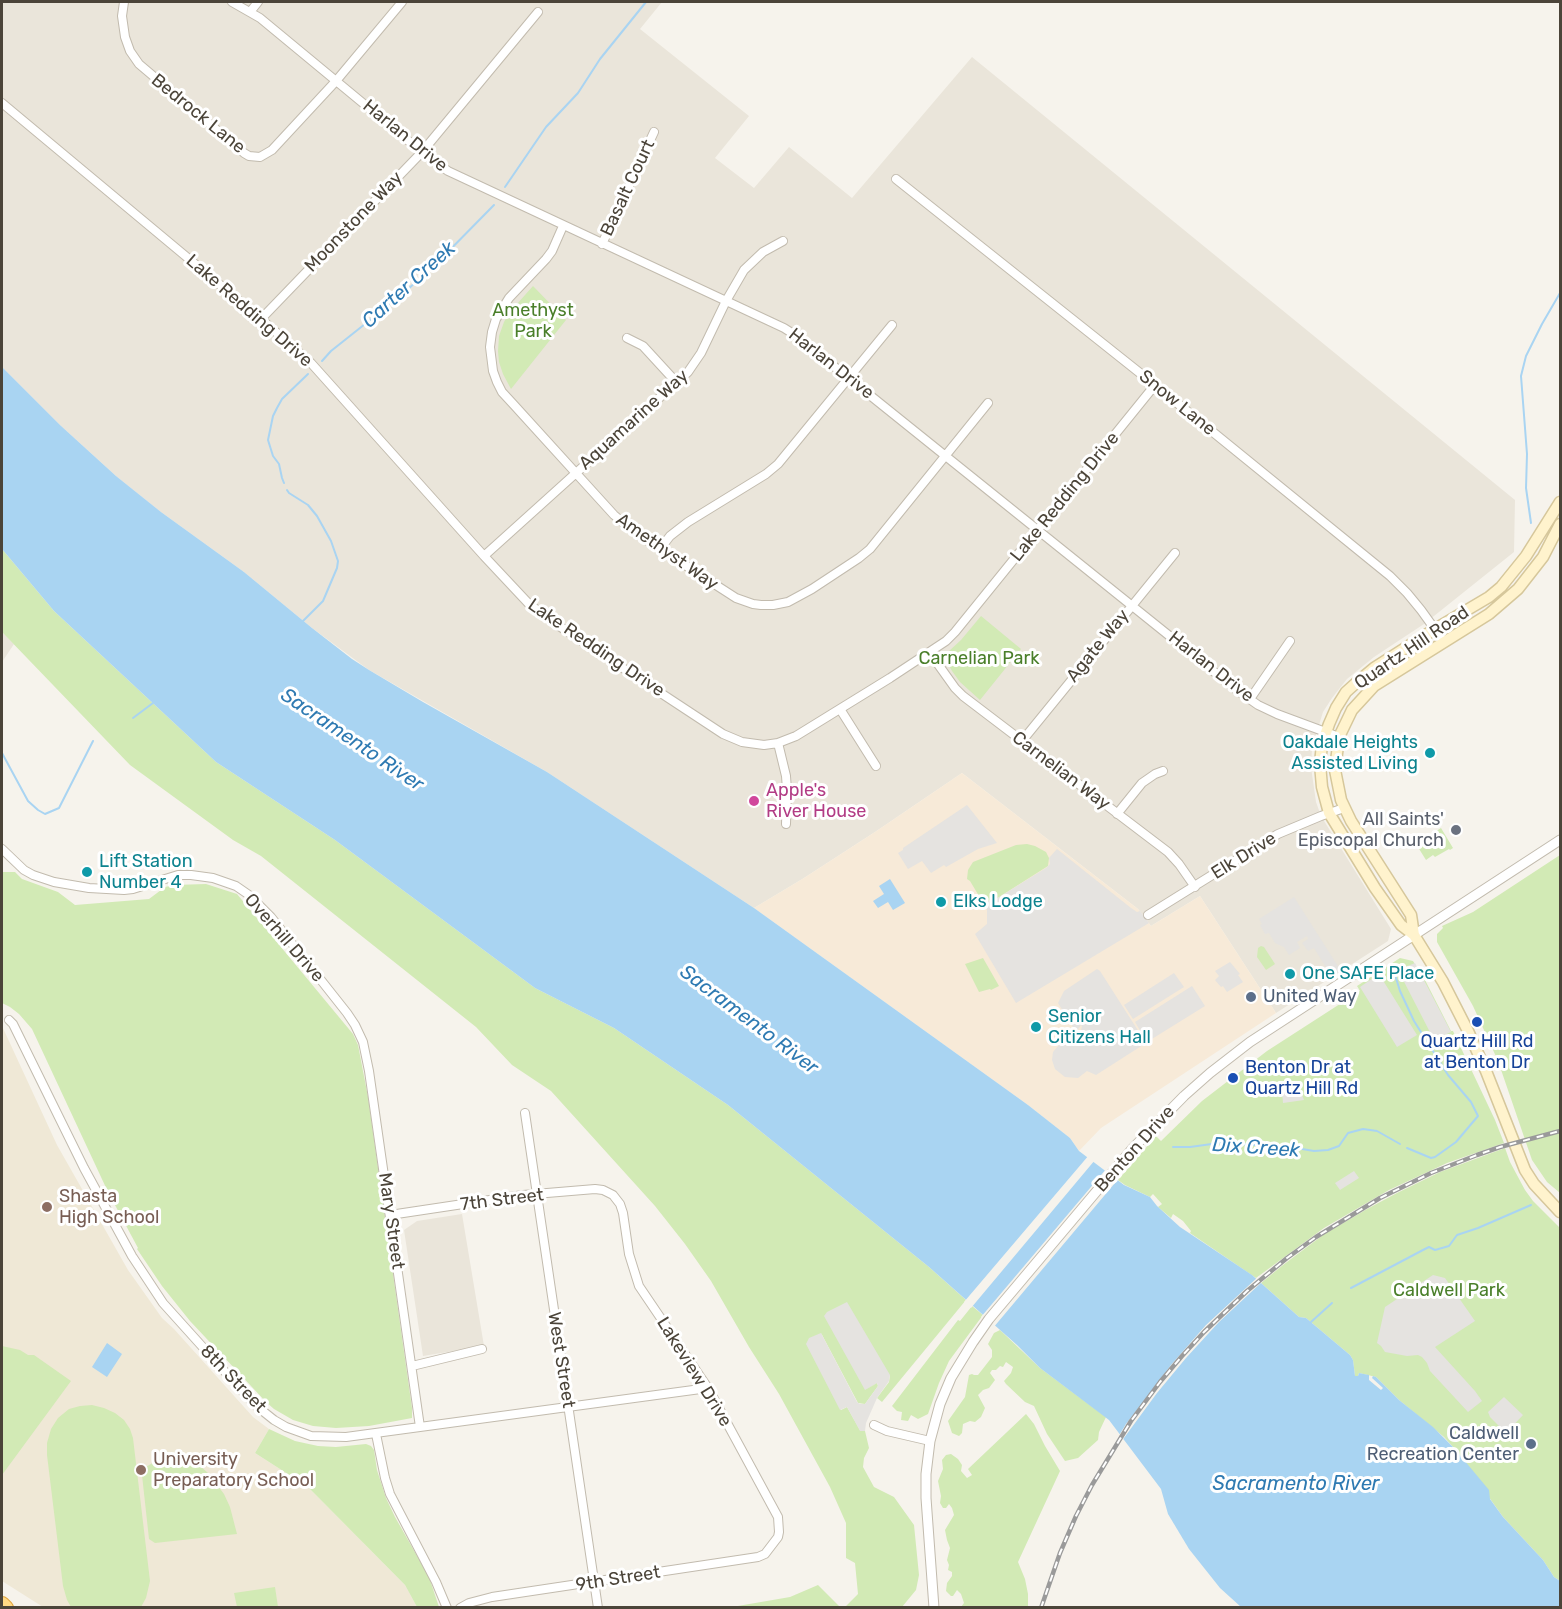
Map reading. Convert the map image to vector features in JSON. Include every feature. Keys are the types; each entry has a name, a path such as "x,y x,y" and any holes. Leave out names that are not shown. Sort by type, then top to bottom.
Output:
{"highway":[{"path":"2,1604 6,1608"}],"main road":[{"name":"Quartz Hill Road","path":"1560,502 1526,556 1501,587 1489,597 1374,668 1356,683 1340,702 1326,732 1321,754 1323,793 1329,813 1391,911 1401,925 1414,935 1443,982 1468,1031 1495,1093 1524,1170 1560,1212"},
{"name":"Quartz Hill Road","path":"1414,935 1411,915 1344,808 1335,770 1339,737 1352,710 1370,690 1488,614 1518,589 1543,557 1560,524"}],"street":[{"name":"Bedrock Lane","path":"124,2 122,21 125,37 130,51 139,64 244,153 260,157 272,150 336,81 402,2"},
{"name":"Harlan Drive","path":"232,2 250,12 422,153 448,171 790,332 1250,699 1286,718 1339,737"},
{"path":"250,12 258,2"},
{"name":"Moonstone Way","path":"261,319 422,153 538,12"},
{"name":"Lake Redding Drive","path":"2,104 311,363 484,556 533,607 723,734 751,744 778,743 796,736 940,647 955,632 1155,385"},
{"name":"Basalt Court","path":"602,244 654,132"},
{"name":"Snow Lane","path":"896,179 1390,576 1407,593 1444,642"},
{"name":"Amethyst Way","path":"563,226 552,251 503,305 494,323 490,351 497,382 502,392 614,515 632,530 736,598 761,605 788,602 863,555 988,402"},
{"name":"Aquamarine Way","path":"484,556 677,383 696,363 740,275 763,252 783,241"},
{"path":"660,549 670,536 688,522 770,471 786,455 891,325"},
{"path":"627,338 643,346 677,383"},
{"name":"Agate Way","path":"1022,741 1175,553"},
{"path":"1250,699 1290,641"},
{"name":"Carnelian Way","path":"930,653 958,692 1168,852 1195,887"},
{"path":"840,709 876,766"},
{"path":"778,743 786,776 788,799 786,824"},
{"path":"1117,814 1142,783 1163,771"},
{"name":"Elk Drive","path":"1149,915 1265,842 1291,828 1344,808"},
{"name":"Benton Drive","path":"934,1608 926,1498 930,1441 945,1391 960,1362 989,1319 1133,1148 1184,1096 1229,1056 1560,840"},
{"name":"Overhill Drive","path":"2,849 24,870 33,875 54,882 88,888 133,889 169,878 191,875 213,878 236,886 249,895 271,917 351,1018"},
{"name":"Mary Street","path":"351,1018 359,1032 366,1053 420,1427"},
{"name":"8th Street","path":"9,1020 84,1168 132,1256 163,1303 254,1404 286,1427 311,1436 346,1437 708,1388"},
{"name":"West Street","path":"525,1113 598,1608"},
{"name":"7th Street","path":"390,1215 523,1195 596,1189 614,1195"},
{"name":"Lakeview Drive","path":"614,1195 623,1213 629,1254 639,1286 708,1388 776,1510 779,1532 772,1546"},
{"path":"412,1366 482,1349"},
{"path":"874,1425 887,1431 930,1441"},
{"path":"376,1434 390,1494 447,1608"},
{"name":"9th Street","path":"460,1608 469,1603 492,1597 751,1558 765,1554 772,1546"}],"shaded area":[{"path":"2,2 662,2 640,29 749,116 715,158 754,188 789,147 852,198 972,57 1515,500 1514,552 1424,624 1374,657 1347,679 1323,712 1312,748 1311,767 1316,802 1321,816 1391,929 1388,941 1276,1013 1200,896 1151,926 1138,909 962,773 875,832 754,908 547,772 369,670 116,476 60,425 2,367"},
{"path":"2,632 14,644 2,662"},
{"path":"962,773 1138,909 1151,926 1200,896 1276,1013 1101,1128 1079,1151 1070,1138 1028,1105 754,908 875,832"},
{"path":"967,805 997,843 978,849 931,873 922,861 908,869 898,853"},
{"path":"1057,849 1131,908 1137,912 1140,911 1149,923 1016,1003 975,934 987,924 987,901 996,899 1046,868 1050,864 1049,858"},
{"path":"1294,897 1341,971 1332,977 1314,948 1308,951 1302,943 1308,939 1307,936 1297,942 1300,948 1289,955 1284,947 1275,943 1269,933 1265,934 1260,925 1262,924 1259,919"},
{"path":"1230,962 1240,974 1238,975 1243,982 1227,992 1215,980 1219,976 1215,971"},
{"path":"1415,963 1451,1032 1434,1040 1398,970"},
{"path":"1097,969 1146,1043 1096,1075 1087,1071 1078,1078 1065,1077 1055,1069 1052,1060 1053,1052 1059,1045 1081,1031 1082,1026 1076,1032 1058,1003 1064,991"},
{"path":"1174,973 1184,987 1133,1019 1124,1005"},
{"path":"1379,974 1417,1035 1397,1047 1360,987"},
{"path":"1192,986 1205,1006 1147,1042 1135,1022"},
{"name":"University Preparatory School","path":"2,1026 57,1145 128,1270 162,1318 253,1417 269,1429 255,1453 308,1487 405,1585 417,1607 43,1607 2,1581"},
{"path":"1300,1089 1304,1100 1283,1103 1282,1092"},
{"path":"1354,1171 1359,1178 1340,1190 1335,1183"},
{"path":"462,1214 484,1346 423,1356 404,1230 417,1221"},
{"path":"1433,1275 1445,1278 1475,1321 1435,1347 1482,1401 1468,1412 1430,1371 1422,1357 1385,1352 1377,1343 1385,1307"},
{"path":"847,1302 890,1375 889,1381 877,1398 865,1431 860,1431 847,1407 840,1410 806,1344 809,1338 821,1333 857,1402 865,1404 878,1386 877,1383 865,1390 824,1316 827,1312"},
{"path":"1504,1397 1523,1415 1506,1433 1488,1412"}],"green space":[{"name":"Amethyst Park","path":"533,286 566,320 511,389 499,362 499,336 509,313"},
{"path":"2,549 54,611 216,762 335,840 535,988 614,1028 728,1105 929,1267 966,1300 882,1402 877,1398 889,1382 890,1375 865,1390 877,1383 878,1386 865,1404 858,1403 821,1333 841,1410 847,1407 860,1430 865,1431 869,1448 863,1467 874,1487 894,1497 914,1525 919,1575 916,1590 902,1607 845,1607 858,1594 855,1563 846,1558 846,1523 830,1487 779,1394 711,1281 655,1206 551,1091 512,1065 476,1027 261,856 233,840 130,765 2,632"},
{"name":"Carnelian Park","path":"981,616 1021,649 980,700 960,682 946,660 948,652"},
{"path":"1441,828 1453,848 1426,860 1416,844"},
{"path":"1027,844 1046,852 1049,858 1048,866 996,899 988,901 978,897 967,879 968,870 973,862 1016,845"},
{"path":"1560,855 1560,1193 1547,1182 1532,1160 1498,1061 1473,1006 1437,942 1437,934 1443,928 1442,926 1473,912"},
{"path":"2,872 15,872 22,879 58,892 75,905 149,899 165,887 174,885 206,884 237,894 353,1034 358,1045 368,1097 412,1418 369,1426 336,1428 313,1426 293,1420 266,1402 190,1321 162,1286 137,1249 108,1192 32,1029 19,1014 2,1003"},
{"path":"1261,946 1275,964 1266,970 1257,957 1258,948"},
{"path":"983,958 999,986 979,992 965,964"},
{"path":"1400,958 1413,961 1425,980 1453,1031 1504,1143 1447,1163 1389,1190 1324,1228 1256,1278 1190,1233 1191,1231 1183,1221 1173,1214 1171,1218 1158,1207 1162,1204 1153,1194 1150,1197 1118,1180 1156,1136 1161,1141 1202,1101 1267,1051 1360,991 1357,986"},
{"name":"Caldwell Park","path":"1505,1148 1525,1190 1560,1228 1560,1581 1554,1577 1543,1560 1503,1517 1444,1437 1399,1400 1376,1377 1359,1373 1355,1376 1350,1355 1306,1318 1299,1317 1261,1283 1323,1235 1367,1209 1440,1172"},
{"path":"972,1306 983,1315 949,1361 928,1414 918,1419 911,1415 908,1421 901,1420 902,1412 892,1406 958,1320 960,1321"},
{"path":"1000,1330 1040,1368 1106,1417 1098,1440 1078,1458 1065,1461 1047,1434 1034,1406 1025,1402 1006,1384 1004,1381 1013,1367 1006,1362 1003,1367 992,1370 990,1373 995,1380 989,1388 978,1395 985,1408 981,1417 975,1422 970,1421 963,1424 962,1433 959,1436 952,1433 948,1421 965,1397 969,1375 978,1375 992,1357 992,1350 988,1344 994,1333"},
{"path":"2,1346 34,1355 71,1381 2,1475"},
{"path":"92,1405 115,1413 124,1420 133,1438 150,1581 141,1607 71,1607 63,1586 47,1443 51,1429 58,1418 69,1409"},
{"path":"1026,1414 1060,1471 1018,1562 1025,1579 1028,1606 1027,1608 961,1607 964,1603 961,1594 957,1590 951,1596 946,1591 952,1572 948,1570 947,1560 950,1548 945,1530 954,1515 949,1504 943,1508 940,1503 938,1481 943,1469 942,1460 946,1455 951,1454 958,1459 962,1465 961,1471 967,1478 972,1475 968,1469"},
{"path":"269,1429 295,1441 318,1446 366,1444 371,1446 386,1498 429,1577 439,1607 417,1607 405,1585 308,1487 255,1453"},
{"path":"168,1454 193,1460 208,1473 224,1494 237,1534 155,1543 149,1539 142,1475 145,1472 144,1468"},
{"path":"818,1585 840,1607 732,1607 790,1597"},
{"path":"275,1587 278,1607 237,1607 234,1593"}],"water":[{"name":"Sacramento River","path":"2,367 60,425 116,476 244,572 352,659 547,772 754,908 1028,1105 1070,1138 1079,1151 1124,1185 1150,1197 1180,1227 1252,1275 1299,1317 1306,1318 1350,1355 1355,1376 1359,1373 1369,1375 1369,1380 1381,1390 1383,1388 1372,1378 1376,1377 1454,1448 1489,1490 1490,1499 1503,1517 1543,1560 1554,1577 1560,1581 1560,1607 1241,1607 1220,1588 1189,1549 1168,1514 1161,1489 1109,1420 1040,1368 929,1267 728,1105 614,1028 535,988 335,840 216,762 54,611 2,549"},
{"path":"890,879 905,903 893,910 888,902 878,908 873,901 884,894 879,886"},
{"path":"107,1343 122,1354 107,1377 92,1367"}],"pier":[{"path":"1089,1155 1095,1160 971,1308 964,1302"},
{"path":"1107,1168 1120,1177 993,1328 981,1317"},
{"path":"1259,1276 1263,1281 1219,1322 1186,1358 1121,1442 1118,1437 1126,1424 1171,1365 1206,1325"}],"waterway":[{"path":"505,187 546,127 578,93 600,59 646,2"},
{"name":"Carter Creek","path":"322,361 331,351 434,266 494,205"},
{"path":"1531,523 1526,488 1527,454 1521,376 1526,356 1560,293"},
{"name":"Carter Creek","path":"284,483 279,464 273,456 268,440 273,416 282,399 308,374"},
{"name":"Carter Creek","path":"287,490 308,505 317,516 331,541 338,561 323,601 303,621"},
{"path":"133,718 153,703"},
{"path":"2,753 28,801 45,814 59,808 93,741"},
{"path":"1392,965 1400,991 1414,1021 1448,1075 1471,1102 1478,1116 1456,1142 1435,1157 1431,1158 1407,1148"},
{"name":"Dix Creek","path":"1173,1147 1219,1143 1290,1147 1314,1151 1328,1150 1339,1146 1348,1133 1363,1129 1377,1131 1400,1144"},
{"path":"1351,1288 1429,1247 1435,1250 1449,1246 1457,1235 1531,1205"},
{"path":"1311,1322 1332,1303"}],"railway":[{"path":"1041,1608 1076,1516 1131,1421 1182,1356 1247,1291 1316,1237 1380,1198 1431,1173 1477,1155 1560,1131"}],"place":[{"name":"Oakdale Heights Assisted Living","path":"1430,753"},
{"name":"Apple's River House","path":"754,801"},
{"name":"All Saints' Episcopal Church","path":"1456,830"},
{"name":"Lift Station Number 4","path":"87,872"},
{"name":"Elks Lodge","path":"941,902"},
{"name":"One SAFE Place","path":"1290,974"},
{"name":"United Way","path":"1251,997"},
{"name":"Quartz Hill Rd at Benton Dr","path":"1477,1022"},
{"name":"Senior Citizens Hall","path":"1036,1027"},
{"name":"Benton Dr at Quartz Hill Rd","path":"1233,1078"},
{"name":"Shasta High School","path":"47,1207"},
{"name":"Caldwell Recreation Center","path":"1531,1444"},
{"name":"University Preparatory School","path":"141,1470"}]}
